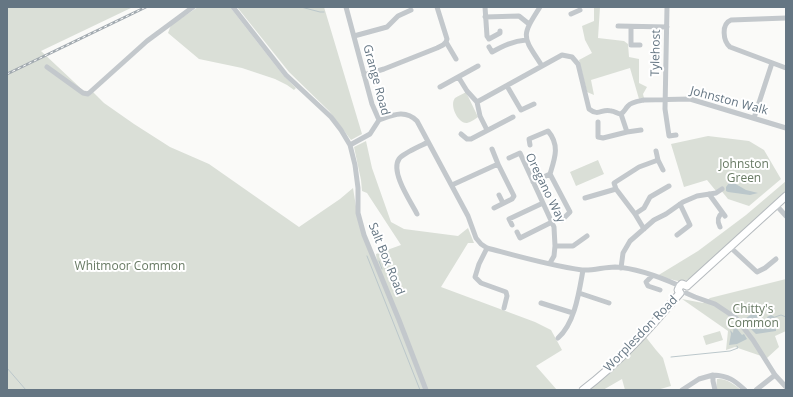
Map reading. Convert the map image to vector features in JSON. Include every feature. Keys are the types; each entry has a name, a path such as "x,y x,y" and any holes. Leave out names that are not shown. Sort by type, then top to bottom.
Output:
{"main road":[{"name":"Worplesdon Road","path":"583,390 600,378 634,346 683,289 786,196"}],"street":[{"path":"47,68 83,93 88,94 147,41 193,7"},
{"name":"Salt Box Road","path":"232,7 286,75 331,117 350,145 357,177 360,221 426,390"},
{"name":"Grange Road","path":"346,7 372,104 378,120 370,134 350,145"},
{"path":"438,7 447,39 446,42 456,60"},
{"path":"485,7 487,36 489,39 500,34 500,31"},
{"path":"540,7 526,30 526,40 542,66"},
{"name":"Tylehost","path":"666,100 667,7"},
{"path":"354,36 386,27 398,16 411,10"},
{"path":"485,17 519,16 529,24"},
{"path":"786,18 731,20 725,25 725,39 730,47 786,68"},
{"path":"618,26 667,27"},
{"path":"630,27 631,45 640,45"},
{"path":"489,47 492,52 508,44 526,40"},
{"path":"364,75 384,69 437,48 446,42"},
{"path":"477,102 562,55 572,57 578,64 589,109 593,112 599,113 609,110 621,114 626,132"},
{"path":"754,118 772,63"},
{"path":"440,87 459,78 478,66"},
{"path":"459,78 467,91 477,102 480,116 487,130"},
{"path":"507,86 522,110 534,104"},
{"path":"666,100 665,109 669,136 676,135"},
{"name":"Johnston Walk","path":"621,114 625,111 629,104 638,101 690,100 786,128"},
{"path":"378,120 395,115 409,115 417,122 468,216 476,238 487,248 583,270 621,268 652,276 683,289 695,297 715,304 736,318 775,375 786,387"},
{"path":"462,134 467,139 471,139 513,117"},
{"path":"598,122 598,137 603,138 641,130"},
{"path":"530,145 529,139 548,130 551,134 555,144 556,154 550,174 570,212 562,220"},
{"path":"417,214 400,182 397,172 397,165 402,156 428,142"},
{"path":"492,149 514,196 512,199 494,208"},
{"path":"656,151 658,160 663,170"},
{"name":"Oregano Way","path":"510,158 520,153 554,227 554,256 550,263"},
{"path":"644,229 635,214 616,189 614,183 639,167 658,160"},
{"path":"452,185 498,164"},
{"path":"534,182 550,174"},
{"path":"635,214 644,208 650,197 669,186"},
{"path":"585,198 616,189"},
{"path":"621,268 623,253 630,241 654,220 680,204 697,196 716,193 722,190"},
{"path":"709,194 724,214 718,218 717,222 720,227"},
{"path":"499,195 503,203"},
{"path":"512,225 509,219 543,202"},
{"path":"677,235 690,225 680,204"},
{"path":"776,205 786,216"},
{"path":"516,232 520,238 552,222"},
{"path":"555,246 573,246 587,236"},
{"path":"730,247 757,272 765,268 776,259"},
{"path":"487,248 479,264 475,277 481,283 506,292 507,296 504,308"},
{"path":"558,338 563,334 569,325 579,294 583,270"},
{"path":"652,276 646,282 648,286 660,290"},
{"path":"579,294 609,303"},
{"path":"541,303 573,313"},
{"path":"713,375 715,390"},
{"path":"682,390 699,379 713,375 733,379 745,390"},
{"path":"756,390 775,375"}],"green space":[{"name":"Whitmoor Common","path":"7,7 133,7 41,51 89,96 93,92 104,103 170,147 209,164 299,227 340,199 353,188 358,219 424,390 7,390"},
{"path":"198,7 230,7 283,75 296,88 294,90 275,79 242,68 199,59 168,33 171,25"},
{"path":"237,7 324,7 362,134 351,140 329,111 289,72"},
{"path":"594,7 600,7 598,38 624,41 628,44 629,57 639,59 639,83 647,87 643,94 644,98 639,99 630,68 591,80 594,95 587,92 579,60 592,53 585,40 582,26 594,21"},
{"path":"466,92 478,117 467,123 460,120 455,114 453,105 455,98"},
{"name":"Johnston Green","path":"708,136 749,141 764,150 781,179 749,206 728,199 720,189 716,191 707,180 684,187 671,144"},
{"path":"366,141 372,168 391,222 404,229 458,236 468,228 474,243 468,243 441,287 535,322 551,330 562,350 536,366 557,390 428,390 377,262 376,254 401,245 367,193 362,191 354,147"},
{"path":"598,160 604,174 576,186 570,172"},
{"path":"786,181 786,193 691,278 682,282 657,276 698,251 746,215"},
{"name":"Chitty's Common","path":"786,279 786,331 775,336 779,347 767,358 735,347 726,350 728,331 682,299 703,303 710,298"},
{"path":"720,331 723,340 706,345 703,336"},
{"path":"645,336 663,358 671,386 657,390 625,390 622,379 603,390 589,390 617,367"},
{"path":"717,379 727,380 741,390 716,390"}],"shaded area":[{"path":"729,183 734,183 746,190 758,193 750,195 728,192 726,191 726,187"},
{"path":"749,302 754,304 759,309 759,312 755,312 759,320 756,328 763,319 767,321 767,317 771,315 775,317 768,323 776,329 776,331 756,334 744,322 745,319 754,312 748,312 746,310 749,307"},
{"path":"734,325 742,335 744,334 747,339 737,344 729,345 731,334 730,330 733,333"}],"waterway":[{"path":"301,7 324,12"},
{"path":"367,256 420,390"},
{"path":"379,261 382,269"},
{"path":"775,317 781,315 786,317"},
{"path":"671,357 730,351 738,348 737,346"},
{"path":"7,368 26,390"}],"railway":[{"path":"7,74 146,7"}]}
